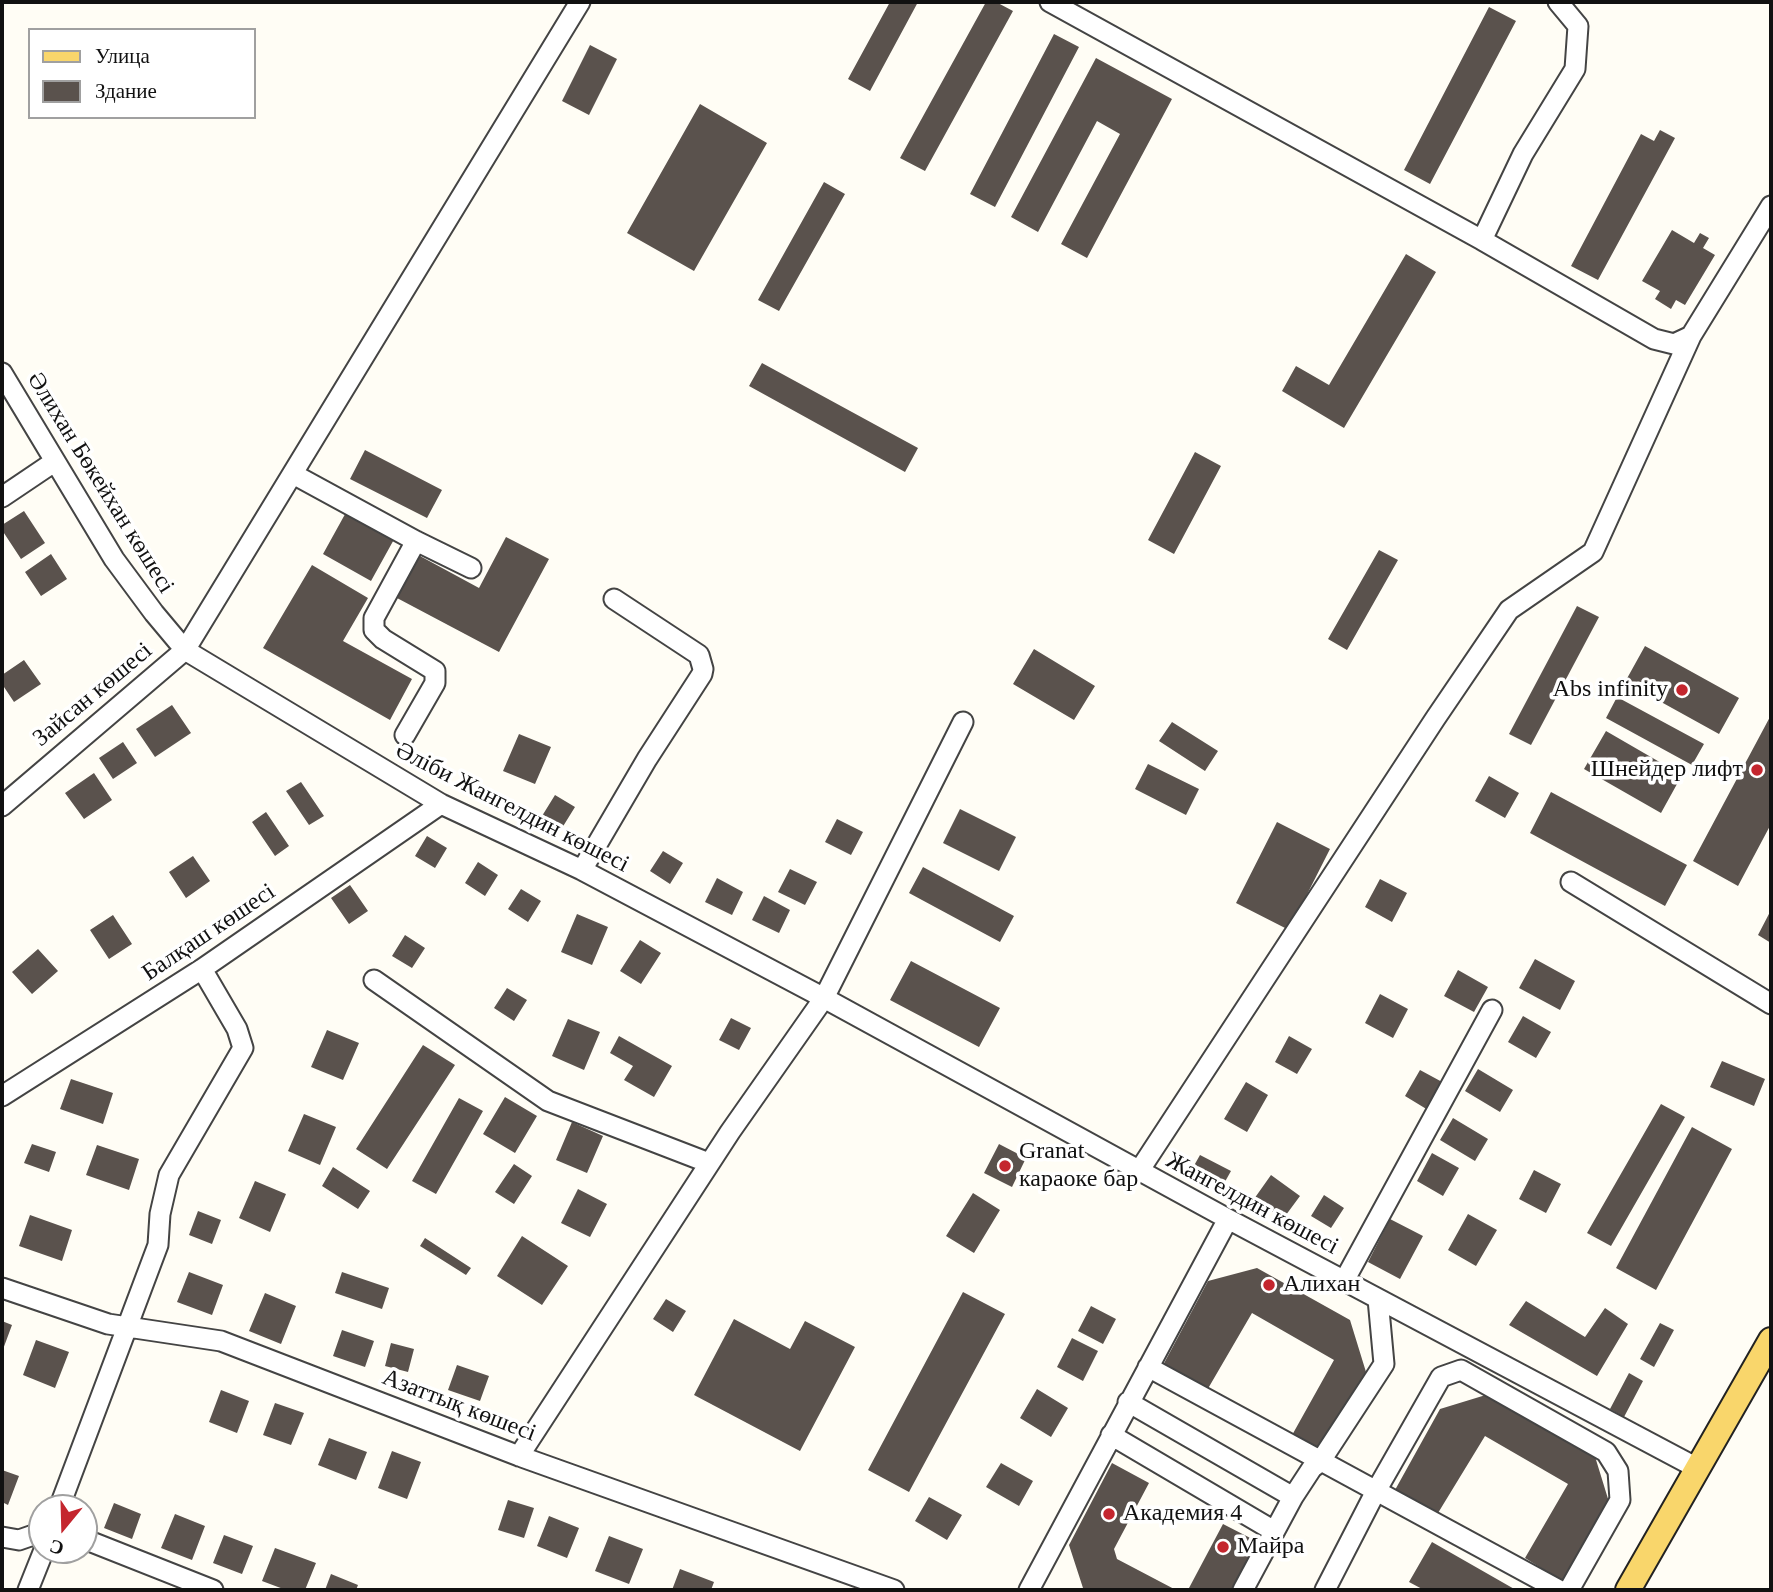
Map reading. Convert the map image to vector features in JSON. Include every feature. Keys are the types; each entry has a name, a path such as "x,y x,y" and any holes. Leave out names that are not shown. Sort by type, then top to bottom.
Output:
{"main road":[{"path":"1628,1590 1771,1340"}],"street":[{"name":"Зайсан көшесі","path":"2,806 185,650 580,2"},
{"path":"1051,2 1482,240 1654,339 1674,344 1691,336"},
{"path":"1482,240 1523,154 1575,69 1578,26 1558,2"},
{"path":"1139,1171 1509,610 1593,552 1691,336 1771,206"},
{"name":"Әлихан Бөкейхан көшесі","path":"2,373 114,559 185,650"},
{"path":"2,497 54,462"},
{"path":"293,474 471,568"},
{"path":"405,735 435,683 435,671 383,639 374,630 374,618 416,541"},
{"path":"582,870 703,669 699,655 614,599"},
{"name":"Әліби Жангелдин көшесі","path":"185,650 441,804 582,870 824,998"},
{"path":"519,1456 709,1163 824,998 963,722"},
{"name":"Балқаш көшесі","path":"2,1096 202,969 441,804"},
{"path":"1571,882 1771,1004"},
{"path":"64,1494 158,1245 160,1214 169,1175 243,1048 237,1029 202,969"},
{"path":"374,981 548,1101 709,1163"},
{"name":"Жангелдин көшесі","path":"824,998 1228,1219 1697,1468"},
{"path":"1344,1281 1492,1010"},
{"path":"1029,1590 1228,1219"},
{"name":"Азаттық көшесі","path":"2,1288 58,1309 125,1328 221,1341 519,1456 894,1590"},
{"path":"1243,1590 1293,1497 1312,1468 1320,1462 1384,1364 1378,1299"},
{"path":"1148,1367 1559,1590"},
{"path":"1325,1590 1376,1491 1441,1377 1461,1370 1606,1452 1618,1471 1620,1500 1569,1590"},
{"path":"1129,1402 1293,1497"},
{"path":"1111,1435 1274,1531"},
{"path":"2,1536 19,1540 28,1537"},
{"path":"98,1544 214,1590"},
{"path":"28,1590 38,1564"}],"building":[{"path":"890,2 918,2 870,91 848,79"},
{"path":"986,2 996,2 1013,11 925,171 900,158"},
{"path":"1489,7 1516,21 1430,184 1404,170"},
{"path":"1054,34 1079,47 995,207 970,194"},
{"path":"590,45 617,59 589,115 562,101"},
{"path":"1096,58 1172,99 1087,258 1061,244 1120,134 1097,121 1038,232 1011,217"},
{"path":"700,104 767,143 694,271 627,233"},
{"path":"1660,130 1675,138 1598,280 1571,266 1641,134 1654,141"},
{"path":"824,182 845,194 779,311 758,300"},
{"path":"1672,230 1694,243 1700,233 1709,238 1703,248 1715,255 1685,305 1676,300 1671,309 1655,299 1660,291 1642,281"},
{"path":"1406,254 1436,272 1344,428 1282,391 1296,366 1329,385"},
{"path":"762,363 918,448 905,472 749,386"},
{"path":"365,450 442,490 427,518 350,479"},
{"path":"1195,452 1221,466 1174,554 1148,540"},
{"path":"349,507 397,534 371,581 323,554"},
{"path":"24,511 45,543 21,559 2,530 2,525"},
{"path":"506,537 549,559 499,652 397,598 420,556 479,588"},
{"path":"1379,550 1398,560 1347,650 1328,639"},
{"path":"51,554 67,579 41,596 25,572"},
{"path":"312,565 368,598 343,641 412,679 390,720 263,648"},
{"path":"1577,606 1599,617 1531,745 1509,734"},
{"name":"Abs infinity","path":"1645,646 1739,698 1719,734 1625,682"},
{"path":"1034,649 1095,686 1074,720 1013,684"},
{"path":"24,660 41,684 14,702 2,684 2,675"},
{"path":"1617,697 1704,744 1692,765 1606,718"},
{"path":"172,705 191,733 155,757 136,729"},
{"name":"Шнейдер лифт","path":"1771,715 1771,824 1738,886 1693,861"},
{"path":"1172,722 1218,751 1205,771 1159,741"},
{"path":"1606,731 1682,775 1661,813 1584,769"},
{"path":"519,734 551,747 535,784 503,771"},
{"path":"123,742 137,763 113,779 99,758"},
{"path":"1148,764 1199,789 1186,815 1135,789"},
{"path":"94,773 112,800 84,819 65,793"},
{"path":"1489,776 1519,793 1505,818 1475,801"},
{"path":"301,782 324,816 309,825 286,791"},
{"path":"1551,792 1687,865 1665,906 1530,833"},
{"path":"555,795 575,807 562,828 542,816"},
{"path":"960,809 1016,837 999,871 943,843"},
{"path":"266,812 289,846 275,856 252,822"},
{"path":"837,819 863,832 851,855 825,842"},
{"path":"1277,822 1330,849 1289,930 1236,903"},
{"path":"427,836 447,848 435,868 415,856"},
{"path":"663,851 683,863 670,884 650,871"},
{"path":"193,856 210,881 186,898 169,872"},
{"path":"478,862 498,875 485,896 465,883"},
{"path":"923,867 1014,916 1000,942 909,893"},
{"path":"790,869 817,882 805,905 778,892"},
{"path":"717,878 743,892 732,915 705,902"},
{"path":"1380,879 1407,893 1392,922 1365,907"},
{"path":"350,885 368,911 349,924 331,898"},
{"path":"521,889 541,901 528,922 508,909"},
{"path":"764,896 790,910 779,933 752,920"},
{"path":"1771,910 1771,943 1758,935"},
{"path":"577,914 608,927 592,965 561,952"},
{"path":"113,915 132,944 109,959 90,930"},
{"path":"405,935 425,948 412,968 392,956"},
{"path":"640,940 661,953 641,984 620,971"},
{"path":"38,949 58,971 32,994 12,972"},
{"path":"1535,959 1575,981 1560,1010 1519,988"},
{"path":"911,961 1000,1008 979,1047 890,1000"},
{"path":"1458,970 1488,987 1474,1012 1444,996"},
{"path":"507,988 527,1000 514,1021 494,1008"},
{"path":"1380,994 1408,1009 1393,1038 1365,1023"},
{"path":"1523,1016 1551,1032 1536,1058 1508,1042"},
{"path":"731,1018 751,1028 739,1050 719,1040"},
{"path":"568,1019 600,1032 584,1070 552,1056"},
{"path":"327,1030 359,1043 343,1080 311,1067"},
{"path":"619,1036 672,1066 654,1097 624,1080 633,1066 610,1053"},
{"path":"1289,1036 1312,1049 1297,1074 1275,1062"},
{"path":"423,1045 455,1065 387,1169 356,1149"},
{"path":"1722,1061 1765,1079 1754,1106 1710,1087"},
{"path":"1478,1069 1513,1090 1500,1112 1465,1091"},
{"path":"1420,1070 1444,1083 1428,1110 1405,1096"},
{"path":"71,1079 113,1093 103,1124 60,1109"},
{"path":"1246,1082 1268,1095 1247,1132 1224,1119"},
{"path":"505,1097 537,1116 515,1153 483,1134"},
{"path":"459,1098 483,1111 436,1194 412,1181"},
{"path":"1661,1104 1685,1117 1611,1246 1587,1233"},
{"path":"304,1114 336,1127 320,1165 288,1151"},
{"path":"1453,1118 1488,1139 1475,1161 1440,1140"},
{"path":"572,1122 603,1136 587,1173 556,1160"},
{"path":"1692,1127 1732,1149 1656,1290 1616,1268"},
{"path":"32,1144 56,1152 49,1172 24,1163"},
{"name":"Granat караоке бар","path":"999,1144 1026,1158 1012,1187 984,1173"},
{"path":"97,1145 139,1159 129,1190 86,1175"},
{"path":"1432,1153 1459,1168 1443,1196 1417,1181"},
{"path":"1200,1155 1231,1171 1222,1187 1191,1171"},
{"path":"514,1164 532,1176 514,1204 495,1192"},
{"path":"333,1167 370,1191 358,1209 322,1186"},
{"path":"1534,1170 1561,1184 1546,1213 1519,1199"},
{"path":"1271,1175 1300,1196 1283,1219 1254,1199"},
{"path":"255,1181 286,1194 270,1232 239,1218"},
{"path":"578,1189 607,1204 590,1237 561,1223"},
{"path":"973,1193 1000,1210 974,1253 946,1236"},
{"path":"1324,1195 1344,1208 1331,1228 1311,1216"},
{"path":"198,1211 221,1220 212,1244 189,1235"},
{"path":"1468,1214 1497,1230 1476,1266 1448,1250"},
{"path":"30,1215 72,1230 62,1261 19,1246"},
{"path":"1390,1219 1423,1236 1400,1279 1368,1262"},
{"path":"522,1236 568,1266 542,1305 497,1276"},
{"path":"425,1238 471,1268 466,1275 420,1246"},
{"path":"1257,1268 1350,1320 1366,1372 1319,1454 1291,1437 1334,1360 1252,1313 1206,1392 1162,1367 1208,1281"},
{"path":"189,1272 223,1285 212,1315 177,1302"},
{"path":"342,1272 389,1288 382,1309 335,1293"},
{"path":"963,1292 1005,1314 909,1492 868,1470"},
{"path":"265,1293 296,1306 281,1344 249,1331"},
{"path":"666,1299 686,1311 673,1332 653,1319"},
{"path":"1526,1301 1585,1337 1605,1308 1628,1324 1597,1376 1509,1325"},
{"path":"1091,1306 1116,1319 1103,1344 1078,1331"},
{"path":"734,1319 790,1349 805,1321 855,1347 800,1451 694,1395"},
{"path":"2,1321 12,1325 2,1352"},
{"path":"1660,1323 1674,1330 1654,1367 1640,1359"},
{"path":"342,1330 374,1341 365,1367 333,1356"},
{"path":"1072,1338 1098,1351 1083,1381 1057,1367"},
{"path":"36,1340 69,1352 55,1388 23,1375"},
{"path":"391,1343 414,1349 408,1372 385,1366"},
{"path":"457,1365 489,1376 480,1401 448,1390"},
{"path":"1629,1373 1643,1381 1624,1417 1610,1409"},
{"path":"1037,1389 1068,1408 1051,1437 1020,1418"},
{"path":"221,1390 249,1401 237,1433 209,1422"},
{"path":"1489,1394 1593,1450 1609,1502 1565,1583 1525,1558 1568,1484 1485,1436 1438,1513 1395,1490 1440,1409"},
{"path":"275,1403 304,1413 291,1445 263,1435"},
{"path":"329,1438 367,1452 356,1480 318,1465"},
{"path":"392,1451 421,1462 407,1499 378,1488"},
{"path":"1001,1463 1033,1481 1019,1506 986,1487"},
{"name":"Академия 4","path":"1112,1463 1149,1483 1114,1549 1117,1559 1176,1590 1083,1588 1069,1545"},
{"path":"2,1470 19,1476 8,1505 2,1502"},
{"path":"929,1497 962,1515 947,1540 915,1521"},
{"path":"508,1500 534,1508 524,1538 498,1530"},
{"path":"114,1503 141,1514 132,1539 104,1528"},
{"path":"175,1514 205,1526 192,1560 161,1548"},
{"path":"549,1516 579,1528 567,1558 537,1546"},
{"name":"Академия 4","path":"1223,1524 1260,1543 1235,1590 1183,1590 1189,1588"},
{"path":"224,1535 253,1546 242,1574 213,1563"},
{"path":"609,1536 643,1549 629,1584 595,1571"},
{"path":"1432,1542 1516,1590 1424,1590 1409,1582"},
{"path":"275,1548 316,1563 305,1590 286,1590 262,1581"},
{"path":"680,1569 714,1582 711,1590 672,1590"},
{"path":"331,1574 358,1585 356,1590 325,1590"}],"place":[{"name":"Abs infinity","path":"1682,690"},
{"name":"Шнейдер лифт","path":"1757,770"},
{"name":"Granat караоке бар","path":"1005,1166"},
{"name":"Алихан","path":"1269,1285"},
{"name":"Академия 4","path":"1109,1514"},
{"name":"Майра","path":"1223,1547"}]}
